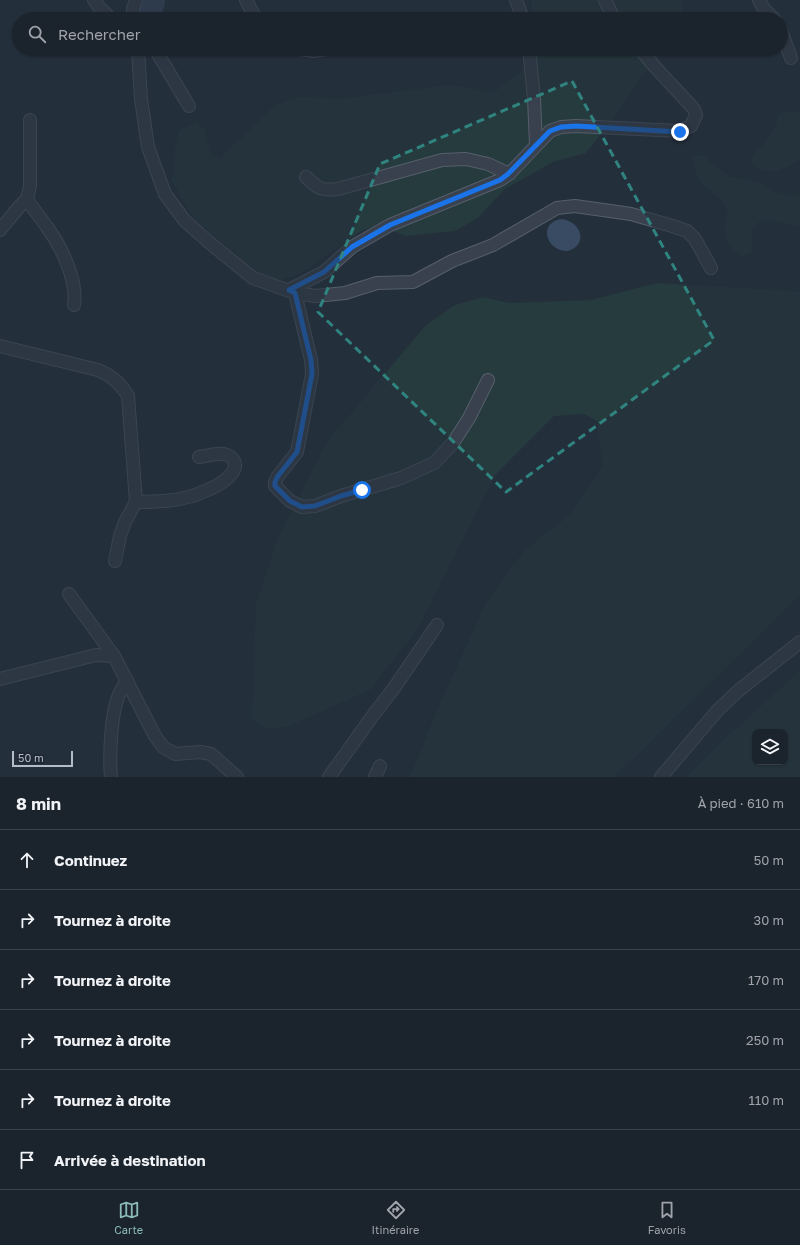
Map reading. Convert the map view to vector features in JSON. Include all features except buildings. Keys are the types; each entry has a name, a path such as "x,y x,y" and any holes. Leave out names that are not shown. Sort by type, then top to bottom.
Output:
{"street":[{"path":"94,0 104,12"},
{"path":"133,12 136,0"},
{"path":"246,0 252,12"},
{"path":"516,0 520,12"},
{"path":"605,0 611,12"},
{"path":"759,0 767,12"},
{"path":"788,50 791,58"},
{"path":"139,56 148,147 165,194 185,221 253,278 292,292 316,296 345,293 378,283 413,282 452,261 493,245 557,208 575,206 631,214 687,231 695,239 711,268"},
{"path":"159,56 189,106"},
{"path":"530,56 534,98 536,145"},
{"path":"292,292 324,272 352,247 390,225 500,180 508,174 550,131 561,127 576,126 680,132 691,126 696,115 694,109 646,56"},
{"path":"0,230 27,199 30,186 30,120"},
{"path":"306,178 316,188 327,190 442,160 466,160 488,164 508,174"},
{"path":"27,199 47,227 63,256 75,288 76,295 74,305"},
{"path":"292,292 310,352 312,374 297,452 278,476 275,486 290,501 302,507 315,506 341,496 401,478 434,463 453,443 469,418 488,380"},
{"path":"0,346 98,370 112,376 122,386 128,396 136,502 125,522 120,536 115,561"},
{"path":"136,502 159,502 180,499 205,491 234,472 235,462 231,457 224,454 199,458"},
{"path":"69,594 114,656 155,736 164,747 175,754 200,752 211,754 236,777"},
{"path":"329,777 370,718 394,688 437,625"},
{"path":"661,777 722,706 738,691 800,642"},
{"path":"0,679 96,655 114,656"},
{"path":"111,777 110,757 113,721 118,697 126,680"},
{"path":"375,777 380,766"}],"highlighted area":[{"path":"572,81 714,340 506,492 318,312 380,164"}],"green space":[{"path":"532,0 683,0 682,12 533,12"},
{"path":"532,56 660,56 642,76 615,116 586,153 553,162 505,189 478,218 455,231 406,236 378,225 361,231 303,272 276,282 256,271 194,219 172,181 175,149 179,131 196,122 204,129 212,156 220,158 276,105 298,97 340,99 450,85 493,93 529,66"},
{"path":"789,111 800,113 800,160 787,167 774,171 762,170 756,167 750,161 772,134 779,115"},
{"path":"691,156 703,156 729,177 761,183 769,190 780,194 791,196 800,195 800,226 770,220 760,221 752,229 752,252 742,256 730,246 725,236 724,230 728,209 722,200 705,186 697,177"},
{"path":"657,283 800,292 800,595 614,777 410,777 439,706 486,603 524,551 571,514 603,467 597,421 584,414 554,416 495,475 419,626 371,689 289,726 266,729 251,717 256,605 276,542 327,442 426,325 455,305 483,297 509,303 591,300"},
{"path":"800,671 800,777 687,777 728,736"}],"water":[{"path":"139,0 165,0 162,12 138,12"},
{"path":"562,219 574,224 580,234 579,243 575,248 568,251 560,250 554,247 547,236 549,225 554,221"}],"route":[{"path":"362,490 315,506 302,507 290,501 275,486 278,476 297,452 302,433 312,374 311,360 303,321 295,293 289,290 324,272 352,247 390,225 500,180 508,174 550,131 561,127 576,126 680,132"}]}
